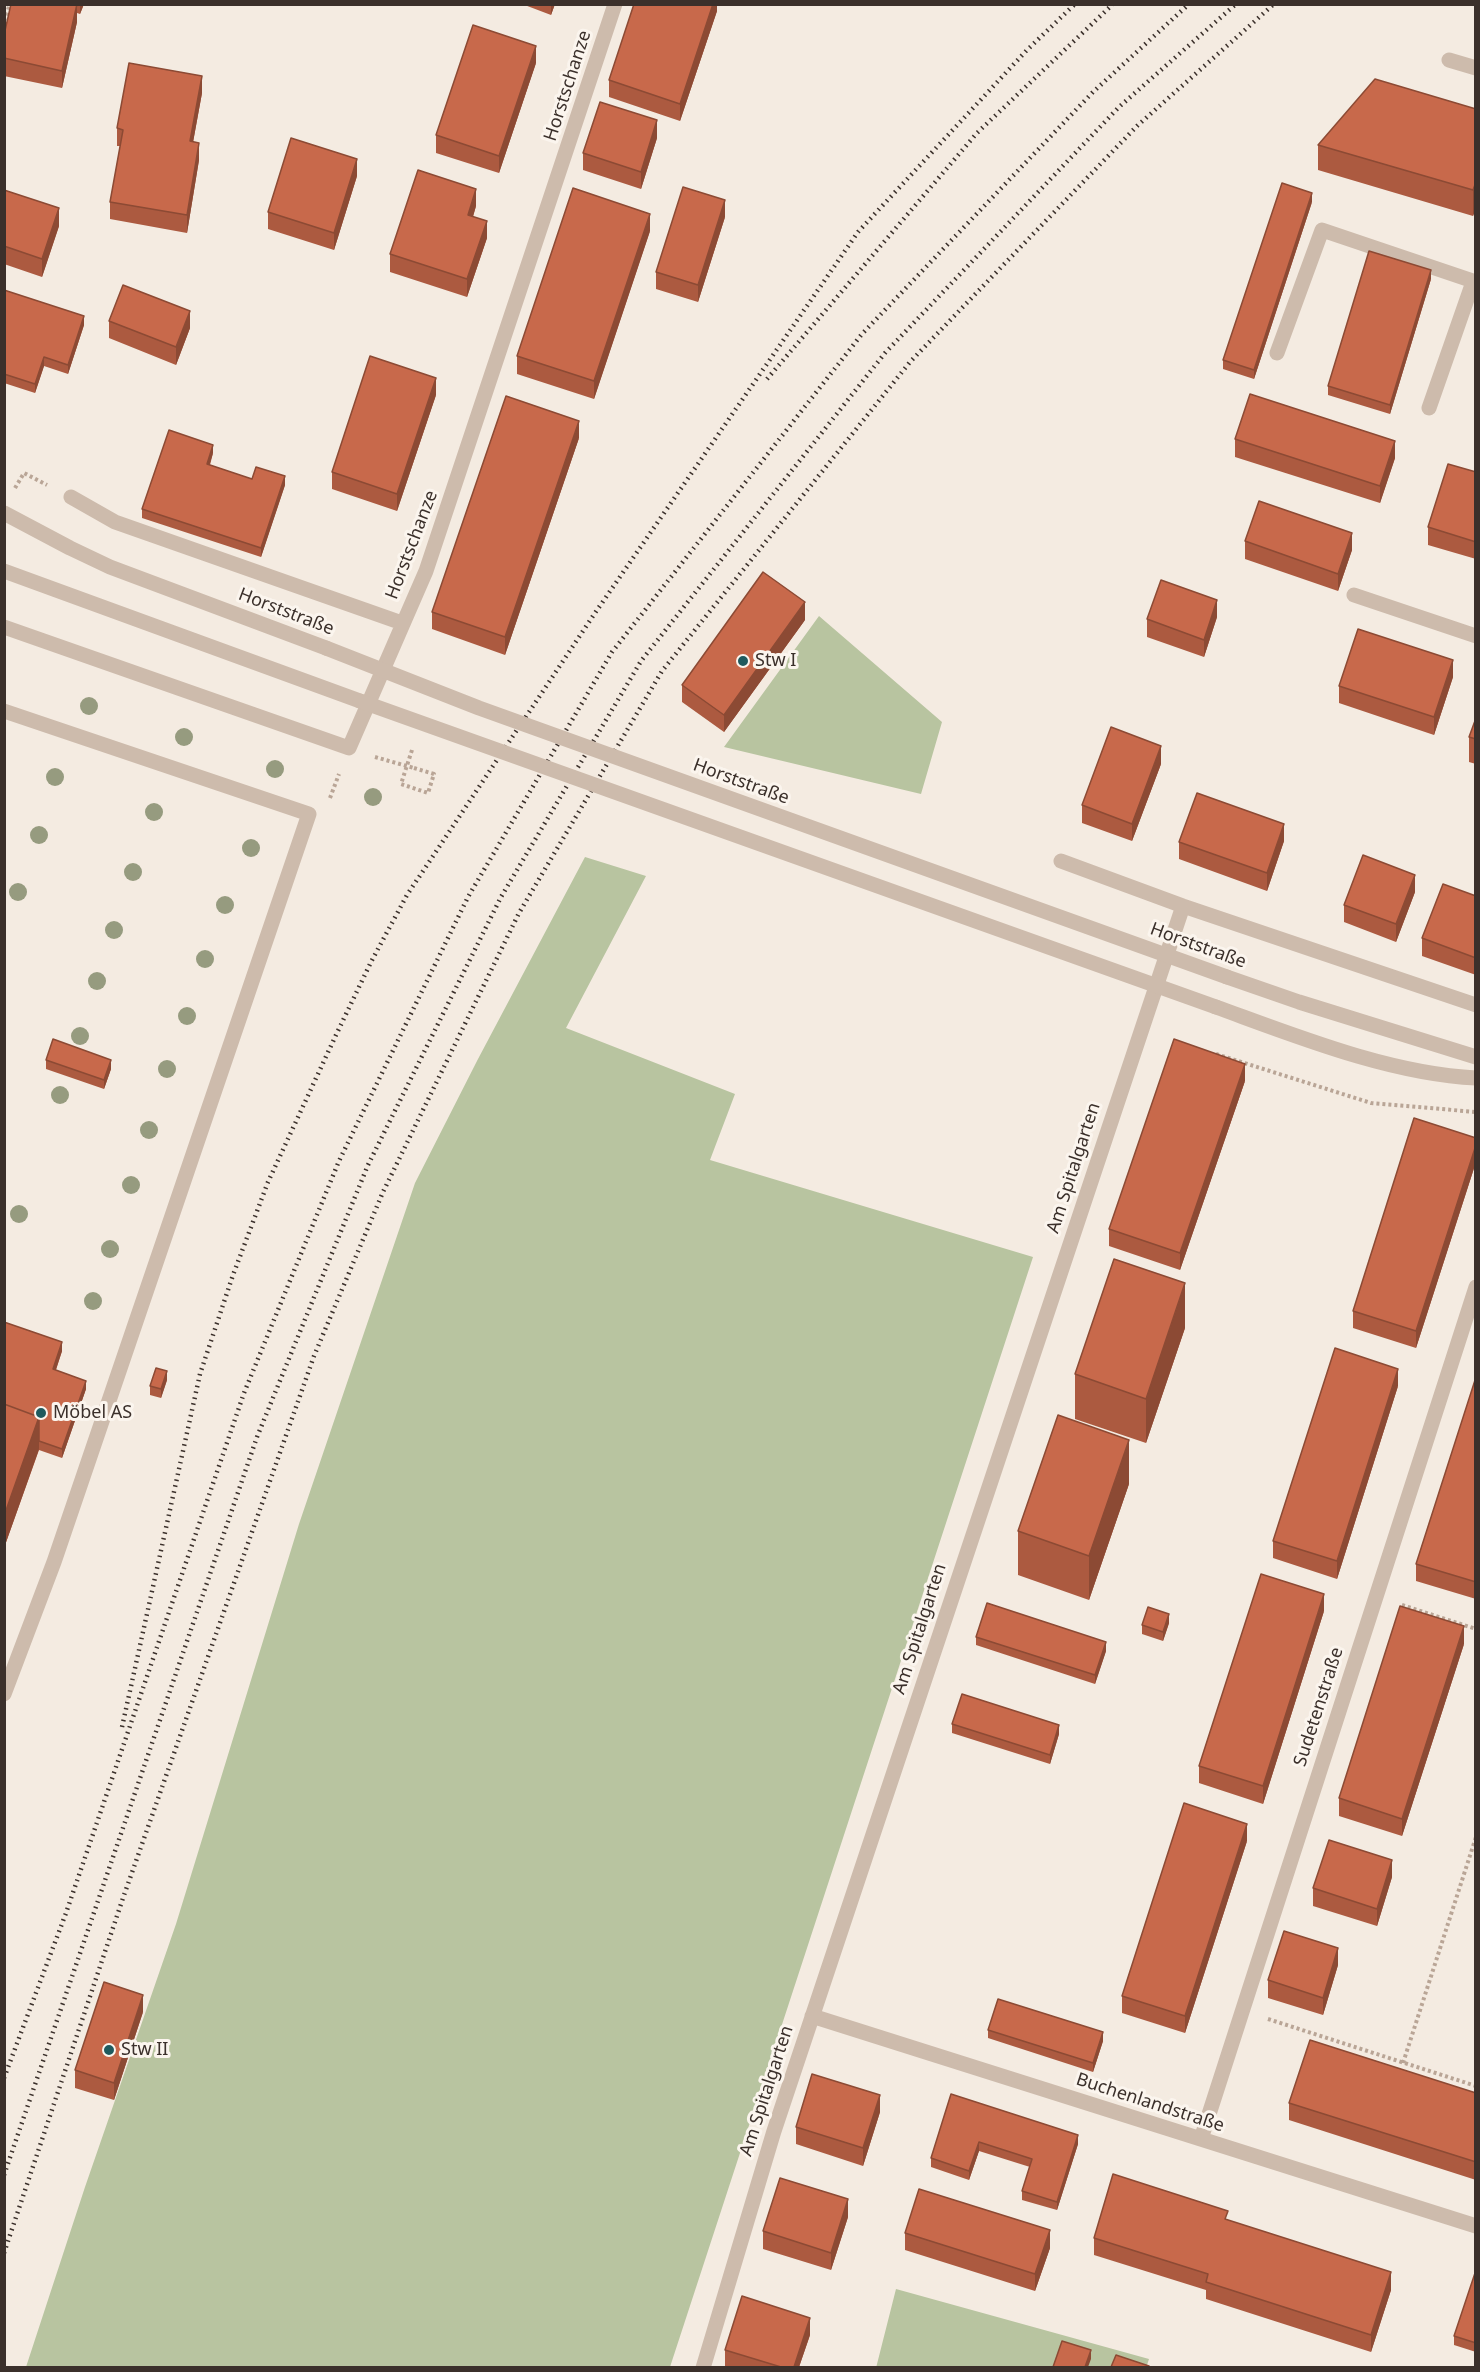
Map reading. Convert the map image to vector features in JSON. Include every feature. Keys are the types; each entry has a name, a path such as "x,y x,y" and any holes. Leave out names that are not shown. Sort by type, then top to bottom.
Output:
{"street":[{"name":"Horstschanze","path":"4,627 349,748 426,572 615,4"},
{"path":"1449,60 1476,68"},
{"path":"1277,353 1322,230 1474,282 1429,408"},
{"path":"71,497 115,522 402,623"},
{"name":"Horststraße","path":"4,513 110,567 479,708 1227,977 1476,1057"},
{"path":"4,571 421,724 1319,1043 1412,1071 1476,1078"},
{"path":"1354,595 1476,636"},
{"path":"4,711 309,814 54,1562 4,1694"},
{"name":"Horststraße","path":"1061,861 1183,906 1476,1005"},
{"name":"Am Spitalgarten","path":"703,2367 774,2132 812,2016 1183,906"},
{"name":"Sudetenstraße","path":"1201,2139 1476,1287"},
{"name":"Buchenlandstraße","path":"812,2016 1476,2226"}],"path":[{"path":"4,21 10,4"},
{"path":"388,761 414,768 434,774 428,793 401,784 421,724"},
{"path":"1215,1054 1371,1103 1476,1112"},
{"path":"1376,1596 1476,1629"},
{"path":"1403,2063 1476,1837"},
{"path":"1242,2010 1476,2086"}],"green space":[{"path":"819,616 942,722 921,794 724,747"},
{"path":"585,857 646,876 566,1028 735,1094 710,1160 1033,1257 670,2367 26,2367 85,2187 176,1924 299,1524 415,1183"},
{"path":"896,2289 1149,2359 1146,2368 876,2368"}],"building":[{"path":"11,4 77,4 62,71 4,58 4,35"},
{"path":"634,4 713,4 680,104 609,80"},
{"path":"473,25 536,46 499,156 436,135"},
{"path":"129,63 202,76 190,141 199,143 187,215 110,202 123,130 117,128"},
{"path":"1375,79 1476,109 1476,182 1473,190 1318,145"},
{"path":"600,102 657,120 641,172 583,153"},
{"path":"291,138 357,159 334,233 268,212"},
{"path":"418,170 476,189 468,215 487,221 467,279 390,254"},
{"path":"1282,183 1312,193 1254,370 1223,360"},
{"path":"683,187 725,200 698,285 656,272"},
{"path":"573,188 650,214 594,381 517,356"},
{"path":"4,190 59,208 42,259 4,246"},
{"path":"1369,251 1431,270 1390,405 1328,386"},
{"path":"123,285 190,311 176,347 109,321"},
{"path":"4,290 84,316 68,365 44,357 35,384 4,374"},
{"path":"370,356 436,378 397,494 332,472"},
{"path":"1250,394 1395,441 1380,486 1235,439"},
{"path":"506,396 579,421 505,637 432,612"},
{"path":"169,430 213,445 207,464 252,479 256,467 285,476 261,548 142,509"},
{"path":"1448,464 1476,472 1476,542 1428,527"},
{"path":"1259,501 1352,533 1338,574 1245,541"},
{"name":"Stw I","path":"763,572 805,602 724,715 682,685"},
{"path":"1161,580 1217,600 1204,640 1147,619"},
{"path":"1358,629 1453,660 1434,717 1339,686"},
{"path":"1476,718 1476,739 1469,737"},
{"path":"1111,727 1161,746 1132,824 1082,805"},
{"path":"1197,793 1284,824 1267,873 1179,842"},
{"path":"1363,855 1415,875 1396,924 1344,905"},
{"path":"1443,884 1476,896 1476,958 1422,938"},
{"path":"53,1039 111,1060 104,1080 46,1060"},
{"path":"1174,1039 1245,1064 1180,1253 1109,1229"},
{"path":"1414,1118 1476,1138 1476,1145 1416,1331 1353,1311"},
{"path":"1114,1259 1185,1283 1146,1399 1075,1374"},
{"name":"Möbel AS","path":"4,1322 62,1342 53,1369 86,1381 62,1449 39,1441 39,1417 4,1404"},
{"path":"1335,1348 1398,1369 1337,1561 1273,1541"},
{"path":"156,1368 167,1371 161,1389 150,1386"},
{"path":"1476,1377 1476,1582 1416,1564"},
{"path":"4,1404 39,1417 4,1516"},
{"path":"1058,1415 1129,1440 1089,1556 1018,1531"},
{"path":"1261,1574 1324,1594 1263,1786 1199,1766"},
{"path":"987,1603 1106,1642 1095,1675 976,1637"},
{"path":"1400,1606 1464,1626 1402,1819 1339,1798"},
{"path":"1148,1607 1169,1614 1163,1632 1142,1625"},
{"path":"962,1694 1059,1725 1050,1755 952,1724"},
{"path":"1184,1803 1247,1824 1185,2016 1122,1996"},
{"path":"1329,1840 1392,1860 1377,1909 1313,1888"},
{"path":"1284,1931 1338,1948 1323,1998 1268,1980"},
{"name":"Stw II","path":"104,1982 143,1995 114,2083 75,2070"},
{"path":"998,1999 1103,2032 1093,2063 988,2030"},
{"path":"1310,2040 1476,2093 1476,2162 1289,2103"},
{"path":"812,2074 880,2095 863,2148 796,2127"},
{"path":"951,2094 1078,2135 1057,2202 1022,2191 1032,2159 979,2142 969,2171 931,2158"},
{"path":"1113,2174 1228,2211 1225,2219 1391,2272 1371,2335 1206,2282 1208,2274 1094,2238"},
{"path":"780,2178 848,2199 831,2253 763,2231"},
{"path":"919,2189 1050,2230 1035,2274 905,2233"},
{"path":"1476,2270 1476,2343 1454,2336"},
{"path":"742,2296 810,2318 794,2367 781,2367 725,2350"},
{"path":"1062,2341 1091,2350 1085,2367 1053,2367"},
{"path":"1116,2355 1149,2366 1111,2367"}],"railway":[{"path":"122,1727 200,1374 233,1275 268,1182 371,962 407,895 595,613 858,232 1027,50 1075,4"},
{"path":"767,379 977,133 1113,4"},
{"path":"4,2078 66,1913 244,1393 339,1161 468,897 612,652 862,334 1093,92 1189,4"},
{"path":"4,2175 257,1437 368,1165 501,897 641,661 885,353 1119,107 1236,4"},
{"path":"4,2253 123,1898 314,1356 383,1192 519,913 662,671 910,362 1137,126 1274,4"}],"place":[{"name":"Stw I","path":"743,661"},
{"name":"Möbel AS","path":"41,1413"},
{"name":"Stw II","path":"109,2050"}]}
